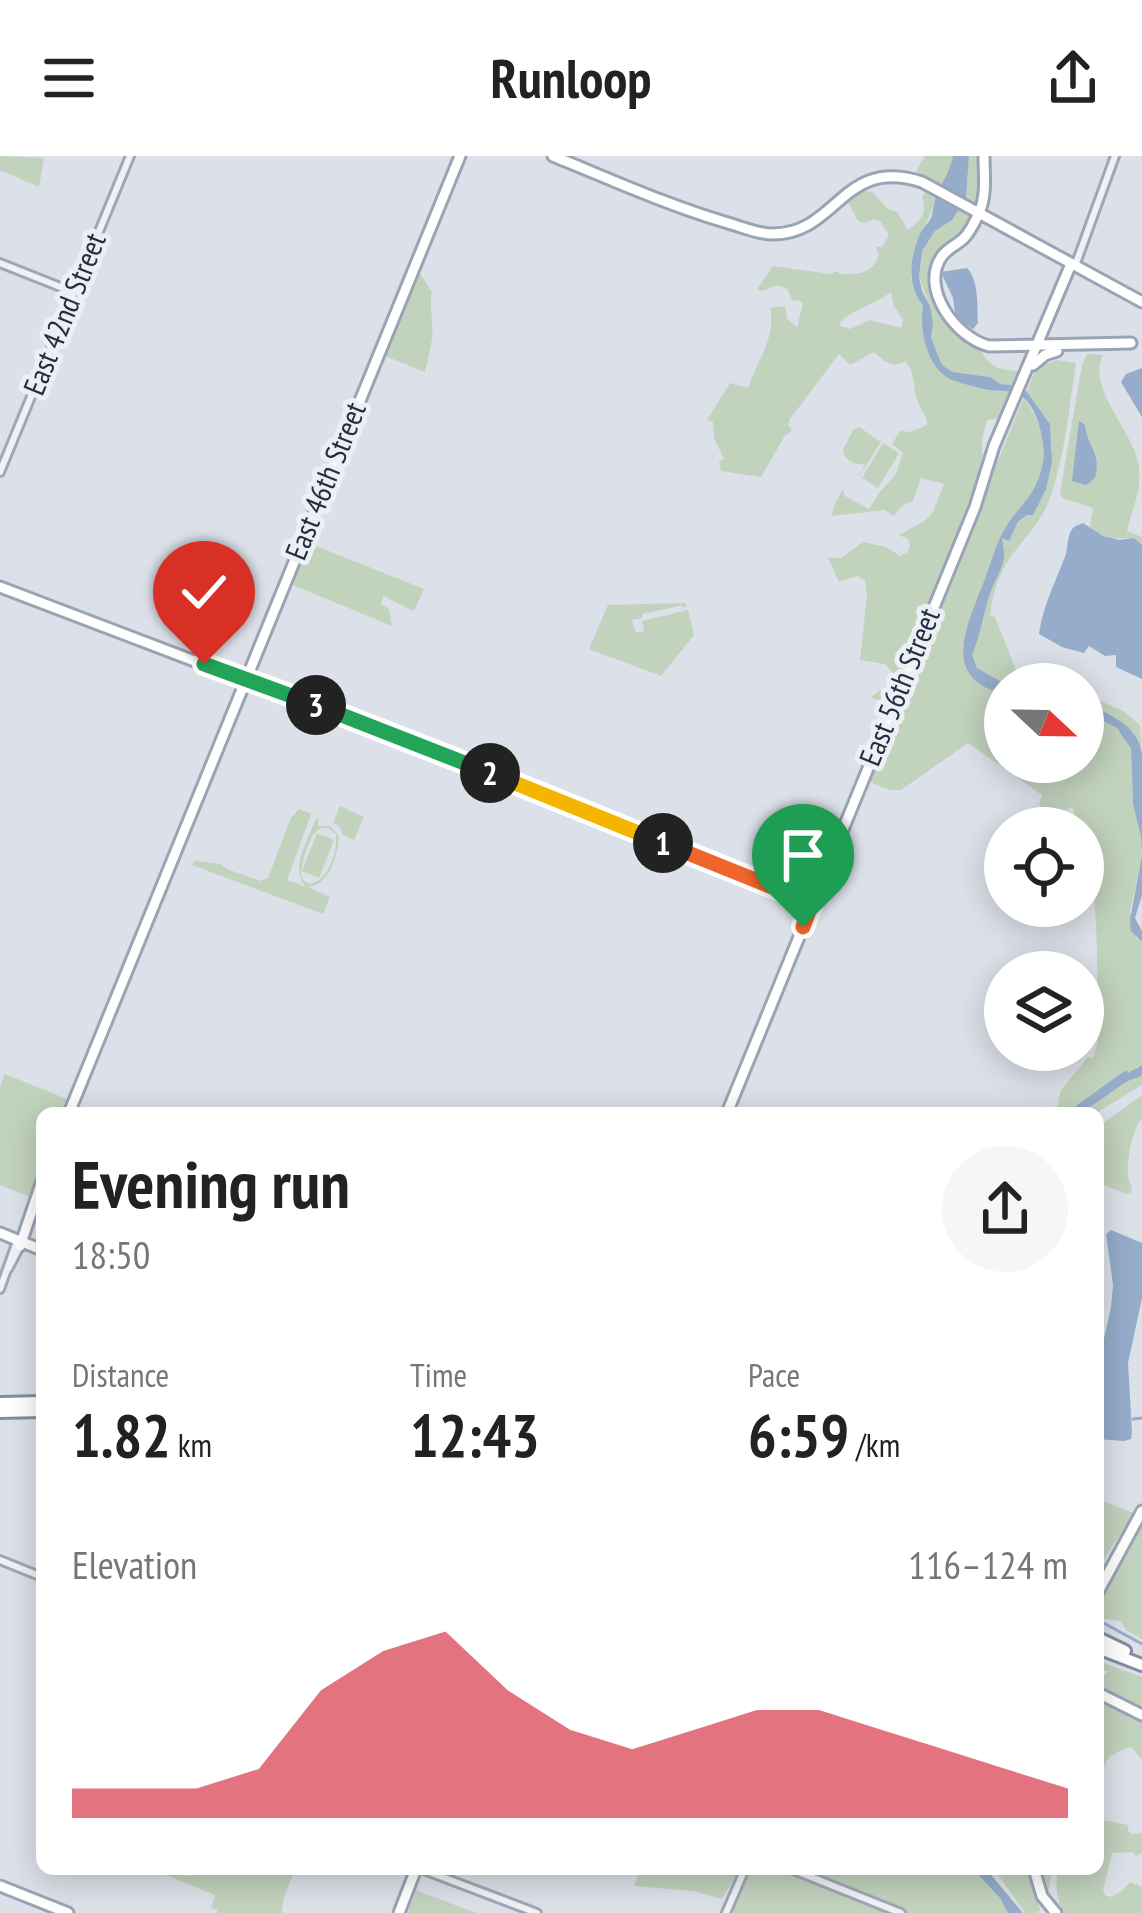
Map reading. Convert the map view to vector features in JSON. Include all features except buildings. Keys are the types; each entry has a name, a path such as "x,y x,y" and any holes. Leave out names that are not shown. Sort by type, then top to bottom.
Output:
{"highway":[{"path":"0,1403 36,1402"},
{"path":"0,1412 36,1411"},
{"path":"1104,1646 1141,1661"}],"main road":[{"name":"East 46th Street","path":"71,1107 458,156"},
{"path":"553,156 759,233 790,232 820,216 850,187 881,175 908,177 1142,302"},
{"path":"566,156 728,222"},
{"path":"984,156 984,194 993,221"},
{"path":"984,194 964,238 939,260 935,277 955,327 972,340 992,346 1136,343"},
{"name":"East 56th Street","path":"729,1107 991,455 1073,265"},
{"path":"1033,365 1057,351 1136,343"},
{"path":"1039,347 1057,351"},
{"name":"East 56th Street","path":"1024,381 1039,347"},
{"path":"0,584 813,901"},
{"path":"19,1243 36,1198"},
{"path":"0,1235 36,1249"},
{"path":"1104,1581 1142,1511"},
{"path":"1104,1696 1142,1715"},
{"path":"402,1913 417,1875"},
{"path":"1036,1875 1049,1909"},
{"path":"0,1886 68,1913"}],"street":[{"name":"East 42nd Street","path":"0,472 130,156"},
{"name":"East 56th Street","path":"1073,265 1115,156"},
{"path":"0,262 74,292"},
{"path":"0,1289 19,1243"},
{"path":"0,1560 36,1575"},
{"path":"435,1875 537,1913"},
{"path":"726,1913 742,1875"},
{"path":"806,1875 901,1913"}],"green space":[{"path":"0,156 44,158 39,187 0,170"},
{"path":"925,156 953,156 941,187 916,171"},
{"path":"969,156 982,156 976,206 966,227 936,255 931,282 940,311 959,335 993,365 1021,371 1013,387 989,377 951,372 942,365 931,338 930,306 919,277 922,251 966,199"},
{"path":"859,190 872,192 897,212 908,230 922,216 926,191 936,196 915,251 911,279 923,305 929,353 950,378 1012,392 1002,417 987,420 983,474 892,700 882,702 871,697 894,674 885,664 860,660 865,580 857,576 839,582 828,558 841,558 863,542 900,556 910,546 899,535 926,520 936,505 944,484 921,478 913,501 893,516 885,510 832,516 843,489 845,496 869,509 896,474 903,453 892,444 900,431 927,425 905,361 888,363 874,352 850,365 839,354 790,419 792,430 761,477 721,471 719,462 724,459 714,438 713,422 707,420 730,383 748,388 768,338 770,308 785,306 787,319 797,327 803,304 799,300 793,301 787,289 778,285 757,289 773,266 853,274 876,262 876,247 882,247 889,235 880,221 858,221 848,202","holes":["891,292 903,320 901,328 870,320 850,329 840,326 851,314"]},
{"path":"415,271 432,292 432,334 425,372 383,355"},
{"path":"1087,354 1103,355 1101,382 1135,453 1139,484 1127,531 1142,537 1142,545 1134,538 1097,532 1090,527 1093,508 1062,498 1060,493"},
{"path":"1057,360 1076,363 1066,432 1046,508 1012,555 994,592 990,616 995,617 1013,663 984,663 984,672 972,655 1003,563 1002,537 1009,541 1018,523 1033,515 1045,489 1052,449 1050,424 1027,392 1036,368"},
{"path":"1024,397 1041,433 1041,469 1034,488 998,542 963,649 972,677 984,686 984,754 968,743 901,790 869,782"},
{"path":"859,427 882,440 858,478 865,464 851,462 843,450"},
{"path":"883,443 899,453 878,488 862,478"},
{"path":"306,542 424,589 414,611 383,596 381,604 389,609 392,626 288,583"},
{"path":"686,603 686,607 632,620 636,633 644,631 642,621 688,610 694,635 661,676 589,649 608,605"},
{"path":"1104,702 1140,725 1142,755 1131,730 1104,711"},
{"path":"1104,722 1117,728 1131,749 1133,804 1142,836 1130,911 1136,938 1142,942 1142,1065 1119,1075 1074,1107 1057,1107 1061,1090 1077,1071 1104,1071 1104,951 1097,951 1095,927 1104,927 1104,807 1042,807 1042,795 1025,783 1104,783"},
{"path":"340,806 364,817 354,840 333,823"},
{"path":"299,809 311,814 287,880 306,887 301,880 299,872 300,863 316,819 317,826 330,826 339,836 334,860 327,875 322,881 308,887 330,897 323,914 192,865 195,861 221,864 260,881 268,878 291,818","holes":["322,828 336,834 330,865 322,878 309,884 301,873 312,837"]},
{"path":"317,833 334,840 319,878 302,871"},
{"path":"5,1074 69,1100 66,1107 36,1107 36,1182 30,1197 0,1185 0,1087"},
{"path":"1142,1075 1137,1088 1104,1108 1090,1107"},
{"path":"1142,1095 1142,1117 1128,1158 1131,1193 1104,1185 1104,1123"},
{"path":"1104,1501 1133,1513 1104,1561"},
{"path":"1142,1511 1142,1639 1121,1621 1104,1619 1104,1583"},
{"path":"1104,1663 1142,1677 1142,1760 1131,1747 1111,1756 1104,1768 1104,1676 1108,1672"},
{"path":"1104,1820 1128,1825 1132,1834 1142,1833 1142,1852 1136,1856 1112,1853 1103,1890 1110,1897 1130,1882 1142,1887 1142,1913 1064,1913 1058,1875 1104,1875"},
{"path":"166,1875 293,1875 282,1913 217,1913 211,1908 215,1895"},
{"path":"638,1875 736,1875 722,1899 694,1891 634,1886"},
{"path":"748,1875 795,1875 898,1913 731,1913"},
{"path":"818,1875 979,1875 1008,1913 908,1913"},
{"path":"998,1875 1051,1875 1048,1895 1037,1896 1038,1913 1025,1913"},
{"path":"416,1890 476,1913 408,1913"}],"water":[{"path":"953,156 969,156 966,199 922,251 919,277 930,306 931,338 942,365 952,372 990,377 1027,392 1050,424 1052,462 1046,489 1033,515 1018,522 1009,541 1002,538 1003,563 972,655 984,672 984,686 965,664 965,634 1000,538 1036,484 1043,444 1036,415 1026,400 1016,393 950,379 935,365 926,346 923,305 914,289 912,262"},
{"path":"967,268 977,294 978,323 973,329 956,319 941,272"},
{"path":"1142,368 1142,417 1121,382 1126,374"},
{"path":"1079,421 1085,425 1097,462 1095,478 1086,485 1072,481"},
{"path":"1083,523 1103,536 1134,538 1142,545 1142,679 1116,667 1116,655 1105,656 1089,646 1084,653 1062,647 1039,634 1070,534"},
{"path":"1104,713 1125,725 1140,745 1142,855 1133,804 1131,749 1117,728 1104,722"},
{"path":"1142,855 1142,895 1135,918 1142,942 1131,931 1130,920"},
{"path":"1142,1065 1139,1077 1088,1107 1074,1107 1127,1070"},
{"path":"1111,1230 1142,1243 1142,1298 1128,1363 1132,1433 1124,1441 1104,1439 1104,1339 1113,1285 1106,1234"},
{"path":"979,1875 991,1875 1023,1913 1008,1913"}],"waterway":[{"path":"1133,1419 1142,1418"},
{"path":"1104,1623 1142,1644"}],"route":[{"path":"204,664 794,894 812,903 803,927"}]}
